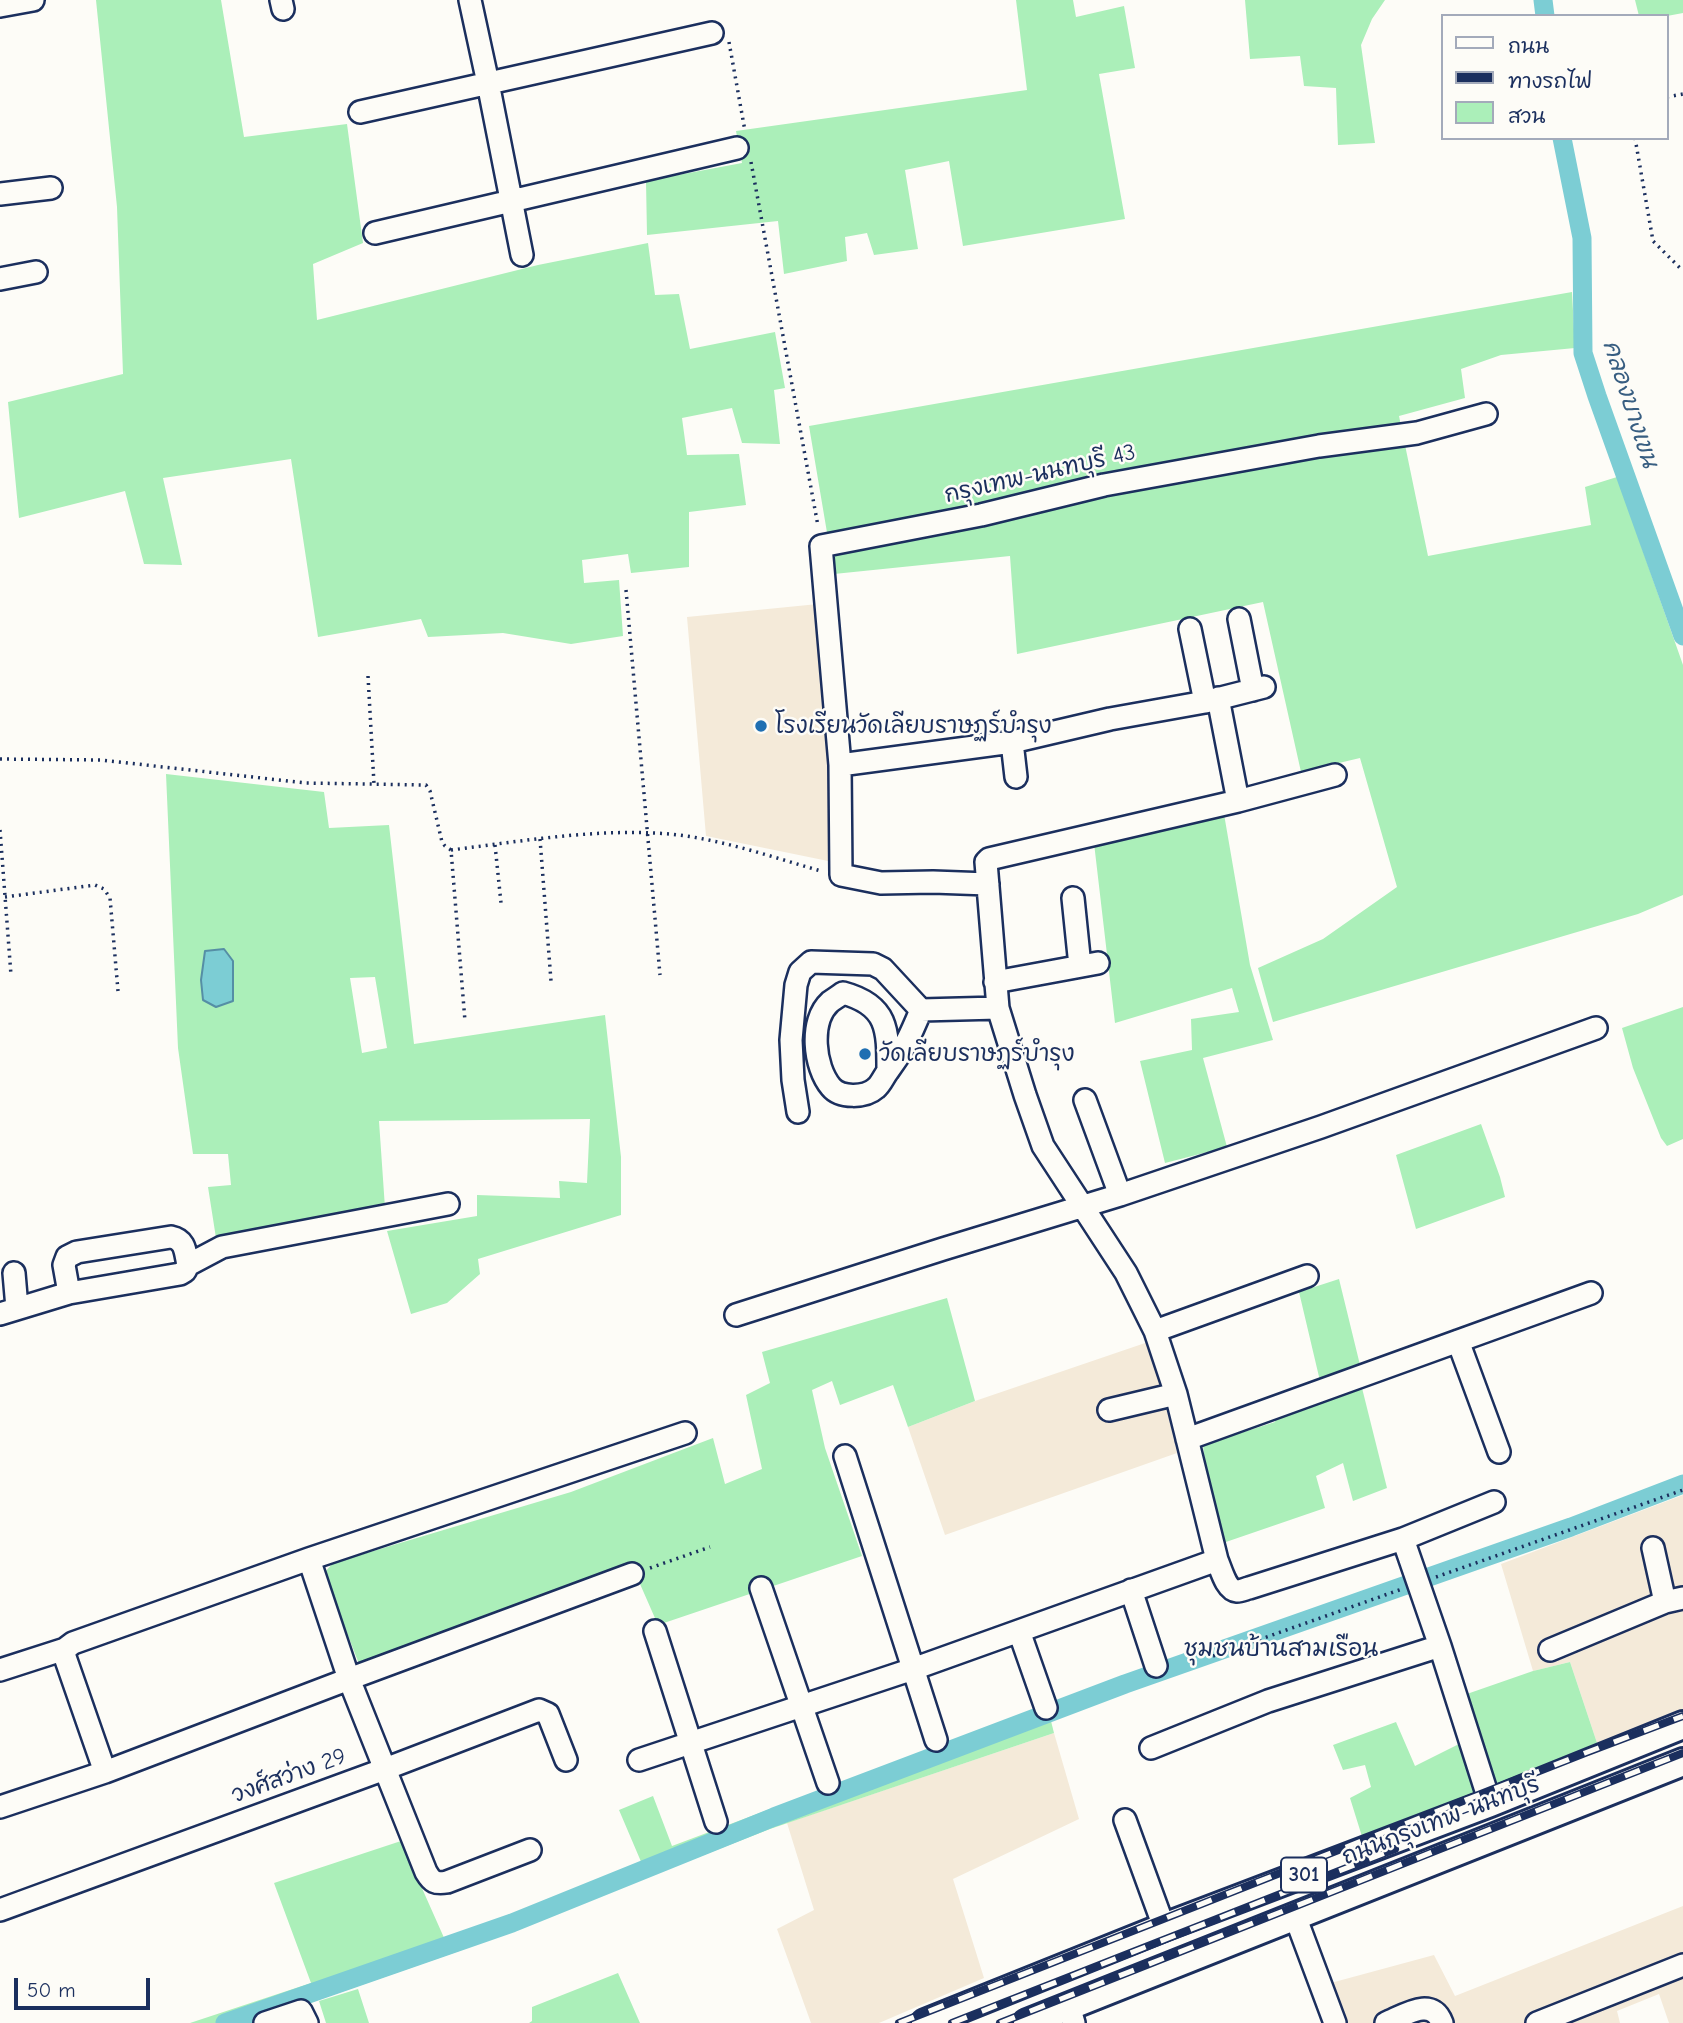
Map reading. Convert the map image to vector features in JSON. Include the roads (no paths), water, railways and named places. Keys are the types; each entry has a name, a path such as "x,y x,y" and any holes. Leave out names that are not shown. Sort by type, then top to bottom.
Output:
{"main road":[{"name":"ถนนกรุงเทพ-นนทบุรี","path":"925,2023 1683,1725"},
{"name":"ถนนกรุงเทพ-นนทบุรี","path":"1027,2023 1072,2015 1288,1919 1683,1762"},
{"path":"1269,1888 1288,1919"}],"street":[{"path":"0,6 33,0"},
{"path":"470,0 522,255"},
{"path":"360,113 488,83 720,36"},
{"path":"375,233 744,148"},
{"path":"0,194 51,188"},
{"path":"0,279 36,272"},
{"name":"กรุงเทพ-นนทบุรี 43","path":"840,765 821,546 982,515 1104,485 1318,446 1417,433 1486,414"},
{"path":"988,884 881,883 841,875 840,765 1012,742 1259,688 1239,619"},
{"path":"1190,629 1238,802"},
{"path":"1012,742 1016,777"},
{"path":"1335,775 1238,802 991,858 986,862 998,1008 1044,1146 1126,1273 1155,1331 1177,1394 1217,1560 1231,1590 1235,1591 1402,1539 1494,1502"},
{"path":"995,982 1089,965 1073,898"},
{"path":"798,1112 791,1040 796,985 805,965 811,962 873,964 892,977 921,1010 998,1008"},
{"path":"888,1070 888,1034 872,1007 843,993 828,1004 816,1032 815,1046 821,1068 831,1088 854,1096 875,1089 907,1045 921,1010"},
{"path":"736,1315 1083,1208 1321,1127 1596,1028"},
{"path":"1085,1100 1120,1195"},
{"path":"14,1273 8,1311 69,1293 180,1275 188,1265 222,1247 448,1204"},
{"path":"69,1293 64,1265 67,1256 77,1252 171,1237 179,1238 182,1242 188,1265"},
{"path":"1155,1331 1307,1276"},
{"path":"1187,1439 1591,1293"},
{"path":"1458,1340 1499,1452"},
{"path":"1109,1410 1177,1394"},
{"path":"0,1670 65,1649 73,1643 309,1559 685,1433"},
{"path":"845,1456 936,1740"},
{"path":"1402,1539 1440,1646 1490,1803"},
{"path":"1550,1650 1674,1600 1653,1548"},
{"path":"309,1559 349,1679 426,1872 435,1883 447,1882 530,1850"},
{"path":"639,1760 913,1669 1217,1560"},
{"path":"0,1807 105,1772 632,1574"},
{"path":"761,1588 828,1783"},
{"path":"1131,1590 1156,1666"},
{"path":"654,1630 716,1822"},
{"path":"1019,1631 1045,1708"},
{"path":"1151,1748 1268,1700 1440,1646"},
{"path":"65,1649 65,1657 105,1772"},
{"name":"วงศ์สว่าง 29","path":"0,1910 539,1710 548,1714 566,1760"},
{"path":"1125,1821 1164,1927"},
{"path":"1288,1919 1335,2023"},
{"path":"1537,2023 1683,1965"},
{"path":"1386,2023 1428,2007 1433,2009 1442,2023"},
{"path":"265,2023 301,2011 307,2023"}],"water":[{"path":"224,949 233,961 233,1001 216,1007 203,1000 201,980 205,951"}],"waterway":[{"name":"คลองบางเขน","path":"1543,0 1545,14"},
{"name":"คลองบางเขน","path":"1562,140 1582,238 1583,353 1683,636"},
{"path":"225,2023 512,1923 774,1817 1125,1684 1571,1527 1683,1484"}],"railway":[{"path":"899,2023 1683,1716"},
{"path":"1000,2023 1683,1753"},
{"path":"952,2023 1395,1849"}],"place":[{"name":"โรงเรียนวัดเลียบราษฏร์บำรุง","path":"761,726"},
{"name":"วัดเลียบราษฏร์บำรุง","path":"865,1054"}],"district":[{"name":"ชุมชนบ้านสามเรือน","path":"1281,1649"}]}
